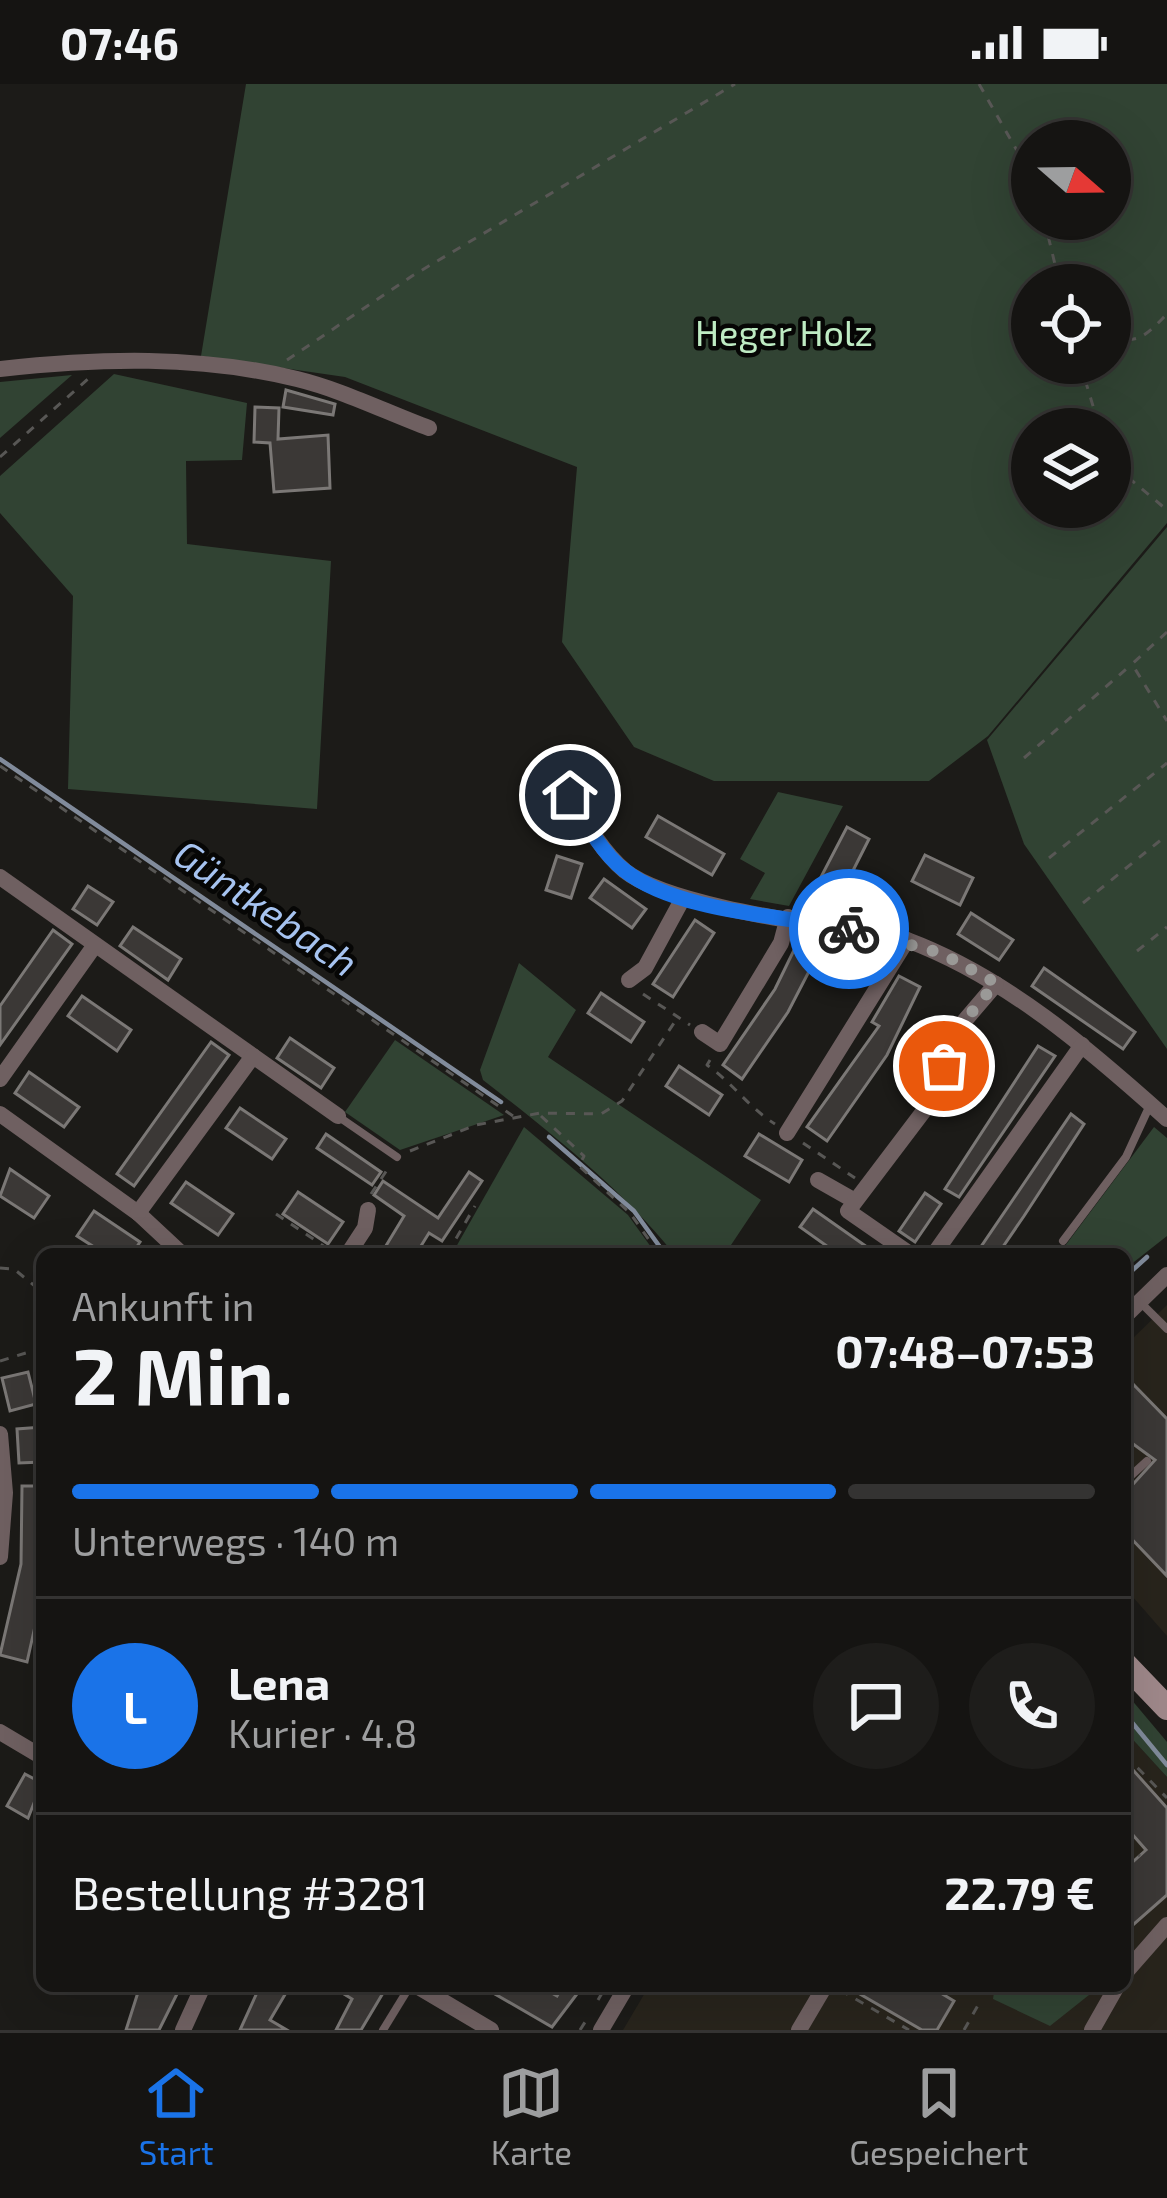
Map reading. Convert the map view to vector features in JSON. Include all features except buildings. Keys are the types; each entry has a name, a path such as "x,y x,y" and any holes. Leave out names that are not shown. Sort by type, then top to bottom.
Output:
{"street":[{"path":"0,369 113,357 265,374 299,379 429,428"},
{"path":"570,795 621,868 683,898 907,940 996,983 1082,1045 1167,1119"},
{"path":"0,877 338,1116"},
{"path":"628,980 645,968 683,898"},
{"path":"702,1033 720,1044 781,943 788,917"},
{"path":"788,1132 907,940"},
{"path":"0,1079 95,945"},
{"path":"901,1248 848,1211 926,1108 961,1025 996,983"},
{"path":"938,1248 1082,1045"},
{"path":"138,1213 253,1056"},
{"path":"0,1114 138,1213 176,1248"},
{"path":"818,1180 860,1193"},
{"path":"352,1248 365,1228 368,1210"},
{"path":"1131,1310 1167,1275"},
{"path":"0,1434 5,1493 0,1557"},
{"path":"1131,1670 1167,1708"},
{"path":"0,1732 36,1753"},
{"path":"1131,1958 1167,1925"},
{"path":"183,2030 200,1992"},
{"path":"424,1992 491,2030"},
{"path":"602,2030 624,1992"},
{"path":"799,2030 825,1992"},
{"path":"1092,2030 1114,1992"}],"lane":[{"path":"1063,1241 1126,1157 1150,1104"},
{"path":"338,1116 397,1156"},
{"path":"1139,1301 1167,1329"},
{"path":"1131,1475 1147,1460"},
{"path":"383,2030 410,1992"}],"path":[{"path":"265,374 412,276 735,84"},
{"path":"980,84 1011,139"},
{"path":"1131,341 1142,339 1167,314"},
{"path":"0,457 113,357"},
{"path":"1131,480 1167,510"},
{"path":"1024,758 1167,632"},
{"path":"1132,664 1167,721"},
{"path":"1049,858 1167,763"},
{"path":"0,766 516,1118"},
{"path":"1083,903 1167,835"},
{"path":"1138,950 1167,926"},
{"path":"368,1210 370,1195 397,1156 476,1125 540,1113 602,1114 622,1101 678,1017 628,980"},
{"path":"720,1044 707,1065 740,1088 749,1107 788,1132 860,1193"},
{"path":"540,1113 543,1124 584,1156 579,1166 630,1213 655,1248"},
{"path":"451,1248 475,1206"},
{"path":"276,1214 326,1248"},
{"path":"0,1268 14,1269 36,1287"},
{"path":"0,1361 36,1350"},
{"path":"1131,1761 1167,1798"},
{"path":"1131,1849 1140,1856"},
{"path":"840,1992 909,2030"},
{"path":"964,2030 981,2000"}],"shaded area":[{"path":"1167,1305 1167,1636 1131,1595 1131,1340"},
{"path":"1131,1738 1167,1777 1167,2030 623,2030 645,1992 1131,1992"}],"green space":[{"name":"Heger Holz","path":"246,84 1167,84 1167,523 988,736 929,781 714,781 634,747 562,642 577,467 345,377 201,356"},
{"path":"114,374 247,403 242,460 186,461 187,544 331,561 317,809 68,789 73,596 0,513 0,476"},
{"path":"72,375 0,438 0,382"},
{"path":"1167,527 1167,1049 1024,844 987,740"},
{"path":"778,792 843,806 789,906 750,899 765,873 740,859"},
{"path":"519,963 576,1010 548,1057 761,1200 729,1248 669,1248 608,1183 483,1080 480,1070"},
{"path":"395,1040 504,1115 400,1150 345,1112"},
{"path":"524,1127 628,1215 652,1248 455,1248"},
{"path":"1154,1127 1167,1138 1167,1236 1131,1264 1131,1248 1063,1248"},
{"path":"1131,1699 1167,1742 1167,1777 1131,1738"},
{"path":"994,1992 1093,1992 1050,2026 993,1999"}],"waterway":[{"name":"Güntkebach","path":"0,759 501,1102"},
{"name":"Güntkebach","path":"549,1137 634,1211 661,1248"},
{"path":"1131,1272 1147,1257"},
{"name":"Güntkebach","path":"1131,1721 1167,1765"}],"way so far":[{"path":"849,929 907,940 996,983 961,1025 944,1066"}],"route":[{"path":"570,795 592,833 621,868 643,883 683,898 849,929"}]}
